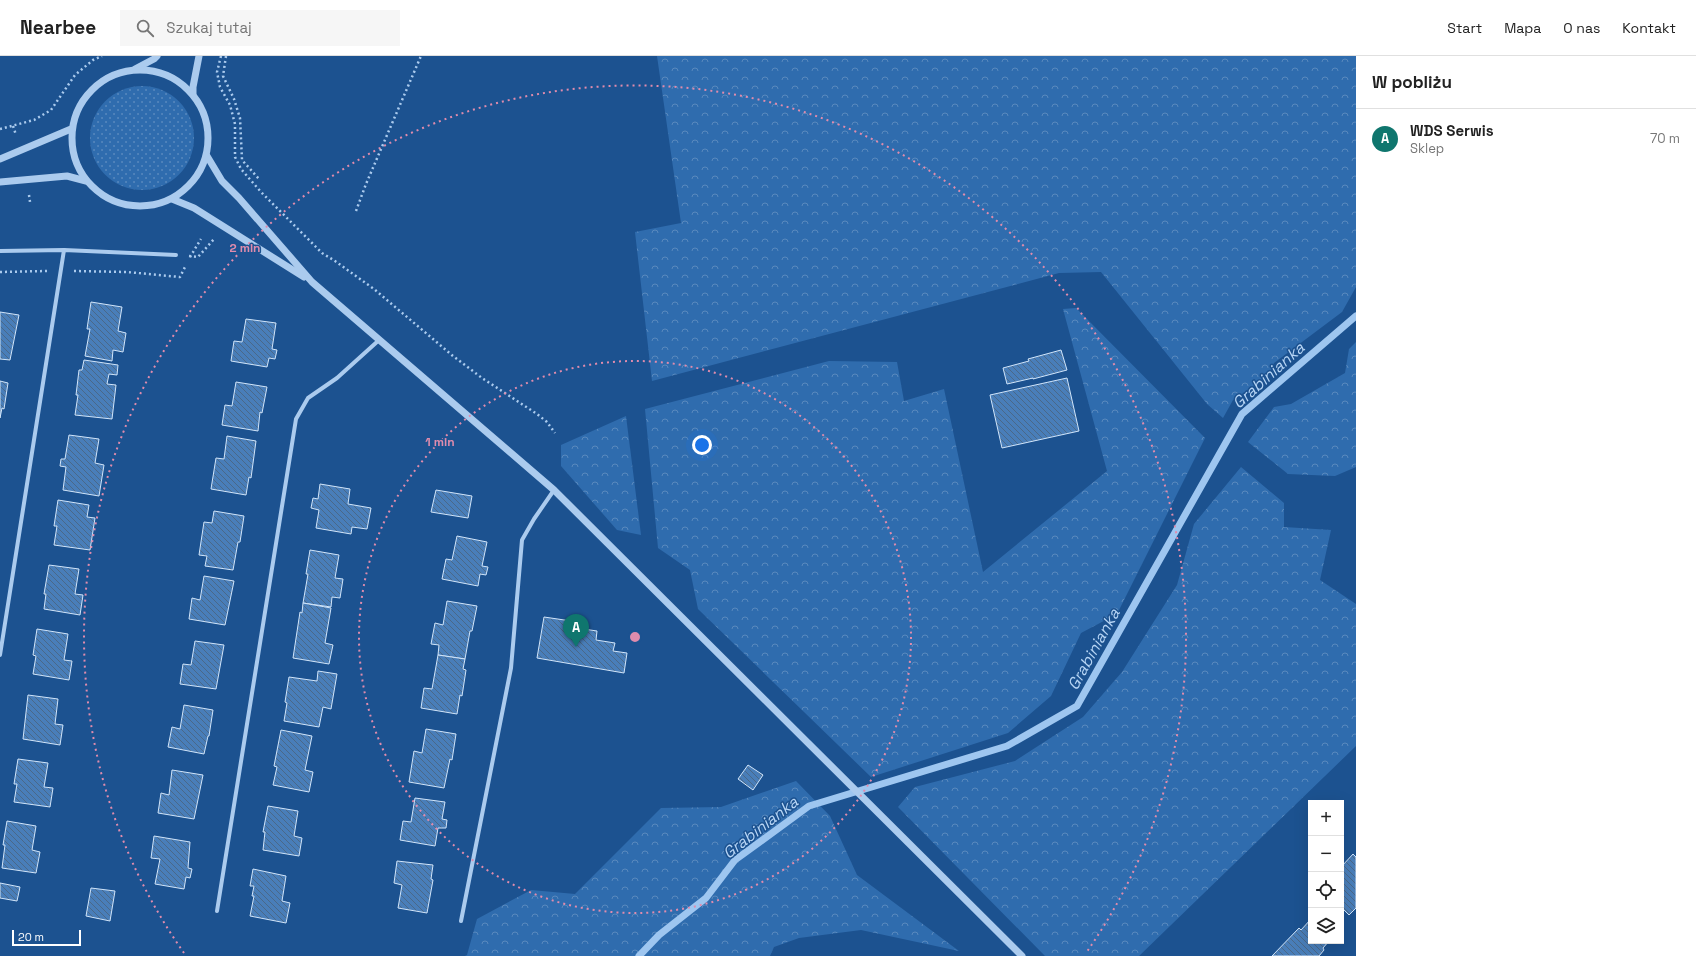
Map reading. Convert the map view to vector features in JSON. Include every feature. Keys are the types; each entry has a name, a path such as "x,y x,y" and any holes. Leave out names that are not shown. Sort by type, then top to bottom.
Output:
{"street":[{"path":"132,70 149,70 166,74 181,82 193,94 204,113 209,134 207,156 199,174 187,188 172,199 149,206 126,206 103,196 86,181 76,165 72,147 72,129 78,108 92,89 110,76 132,70 157,56"},
{"path":"193,94 199,56"},
{"path":"0,160 72,129"},
{"path":"207,156 222,182 239,198 312,282 378,341 393,351 554,490 1022,956"},
{"path":"0,182 67,176 86,181"},
{"path":"172,199 194,208 312,282"},
{"path":"0,655 64,250"},
{"path":"0,251 64,250 176,255"},
{"path":"217,911 296,419 308,398 337,378 378,341"},
{"path":"461,921 511,668 522,540 534,518 554,490"}],"path":[{"path":"0,129 34,120 51,110 75,75 93,60 102,56"},
{"path":"221,56 217,72 220,87 230,105 235,124 235,157 241,169 261,192 322,254 335,261 374,289 453,356 547,422 555,433"},
{"path":"226,56 223,76 234,99 240,118 242,160 259,179"},
{"path":"356,211 366,184 421,56"},
{"path":"0,272 127,272 180,277 201,239"}],"green space":[{"path":"657,56 1356,56 1356,287 1342,312 1274,363 1268,377 1233,400 1223,418 1207,404 1101,272 1059,273 652,381 635,232 681,223"},
{"path":"142,86 162,90 179,101 190,118 194,138 190,158 179,175 162,186 142,190 122,186 105,175 94,158 90,138 94,118 105,101 122,90"},
{"path":"1076,308 1205,438 1117,614 1081,633 1051,696 1008,733 871,777 698,609 690,570 658,548 645,409 829,361 897,362 904,401 944,389 983,572 1107,471 1063,309"},
{"path":"1356,342 1356,467 1335,476 1288,474 1248,442 1274,407 1291,404 1345,373 1349,349"},
{"path":"626,416 641,535 617,530 561,466 561,445"},
{"path":"1241,467 1284,503 1284,527 1331,530 1320,580 1356,604 1356,746 1139,956 1045,956 898,807 915,787 1015,761 1083,717 1122,672 1177,585 1194,524"},
{"path":"796,781 830,816 857,875 959,951 861,930 799,938 774,947 770,956 465,956 467,955 477,919 531,890 575,894 661,808 721,807"}],"building":[{"path":"91,302 122,307 118,331 126,333 123,352 113,350 112,361 85,356 90,329 87,329"},
{"path":"0,312 19,315 10,360 0,359"},
{"path":"246,319 276,323 272,349 277,350 275,359 269,358 267,367 231,361 234,341 242,342"},
{"path":"1061,350 1067,370 1007,384 1003,368"},
{"path":"84,360 118,365 117,375 109,374 107,384 116,385 112,419 75,415 78,395 76,395 79,370 82,370"},
{"path":"1067,378 1079,431 1002,448 990,395"},
{"path":"0,381 8,383 4,409 2,408 0,418"},
{"path":"236,382 267,387 262,413 260,412 258,431 222,425 225,405 232,406"},
{"path":"69,435 99,439 95,463 104,465 99,496 63,490 66,467 60,466 61,459 65,459"},
{"path":"227,436 256,441 251,478 249,477 246,495 211,489 216,458 224,459"},
{"path":"320,484 350,489 348,504 371,508 367,529 352,527 351,534 316,528 319,510 311,508 313,498 318,499"},
{"path":"436,490 472,496 468,518 431,512"},
{"path":"58,500 89,505 87,517 95,518 90,550 54,545 57,526 54,526"},
{"path":"214,511 244,516 240,542 238,542 233,570 205,566 207,556 199,555 204,522 212,523"},
{"path":"457,536 487,542 482,566 488,567 486,575 480,574 478,586 442,579 446,559 452,560"},
{"path":"310,550 339,555 335,578 343,579 340,598 332,597 331,607 303,603"},
{"path":"49,565 79,569 75,594 83,595 80,615 44,609 46,594 44,594"},
{"path":"204,576 234,581 225,625 189,619 192,598 200,600"},
{"path":"447,601 477,606 472,631 470,631 465,659 438,655 439,645 431,644 435,623 443,625"},
{"path":"303,603 331,608 325,643 333,645 329,664 293,658 300,612 302,613"},
{"path":"544,617 578,622 577,628 597,631 596,640 615,643 613,651 627,653 624,673 537,658"},
{"path":"37,629 68,634 64,660 72,661 69,680 33,674 36,656 33,655"},
{"path":"195,641 224,645 216,689 180,684 183,664 191,665"},
{"path":"438,655 465,659 463,669 466,670 462,696 460,695 457,714 421,708 424,688 432,689"},
{"path":"318,671 337,674 331,709 323,707 319,727 284,721 289,677 317,681"},
{"path":"28,695 58,699 55,724 63,725 60,745 23,739"},
{"path":"184,705 213,710 209,736 204,754 168,747 172,727 180,729"},
{"path":"426,729 456,734 452,760 450,759 444,788 409,782 414,751 422,753"},
{"path":"281,730 312,736 305,770 313,772 309,792 273,785 277,767 274,766"},
{"path":"18,759 48,763 44,787 53,788 50,807 14,802 17,784 14,784"},
{"path":"748,765 763,775 753,790 738,779"},
{"path":"172,770 203,775 194,819 158,813 161,793 169,795"},
{"path":"415,798 445,802 442,819 447,820 446,828 438,828 435,846 400,840 403,821 411,822"},
{"path":"268,806 298,811 294,836 302,838 299,856 263,850 265,832 263,832"},
{"path":"7,821 36,826 32,850 40,852 36,873 2,868 5,845 3,845"},
{"path":"154,836 190,842 188,868 192,869 190,878 186,877 184,889 155,884 160,859 151,858"},
{"path":"1353,854 1356,857 1356,908 1349,915 1344,910 1344,864"},
{"path":"397,861 433,865 431,879 433,880 427,913 398,908 402,885 394,883"},
{"path":"253,869 286,876 282,901 290,903 286,923 250,916 254,896 252,896 254,886 250,886"},
{"path":"0,883 20,887 17,901 0,898"},
{"path":"91,888 115,891 110,921 86,916"},
{"path":"1308,922 1308,944 1326,944 1319,956 1272,956 1299,928 1301,930"}],"waterway":[{"name":"Grabinianka","path":"639,956 659,935 706,898 735,860 809,806 1007,746 1077,706 1242,414 1356,316"}],"place":[{"name":"WDS Serwis","path":"576,647"}]}
